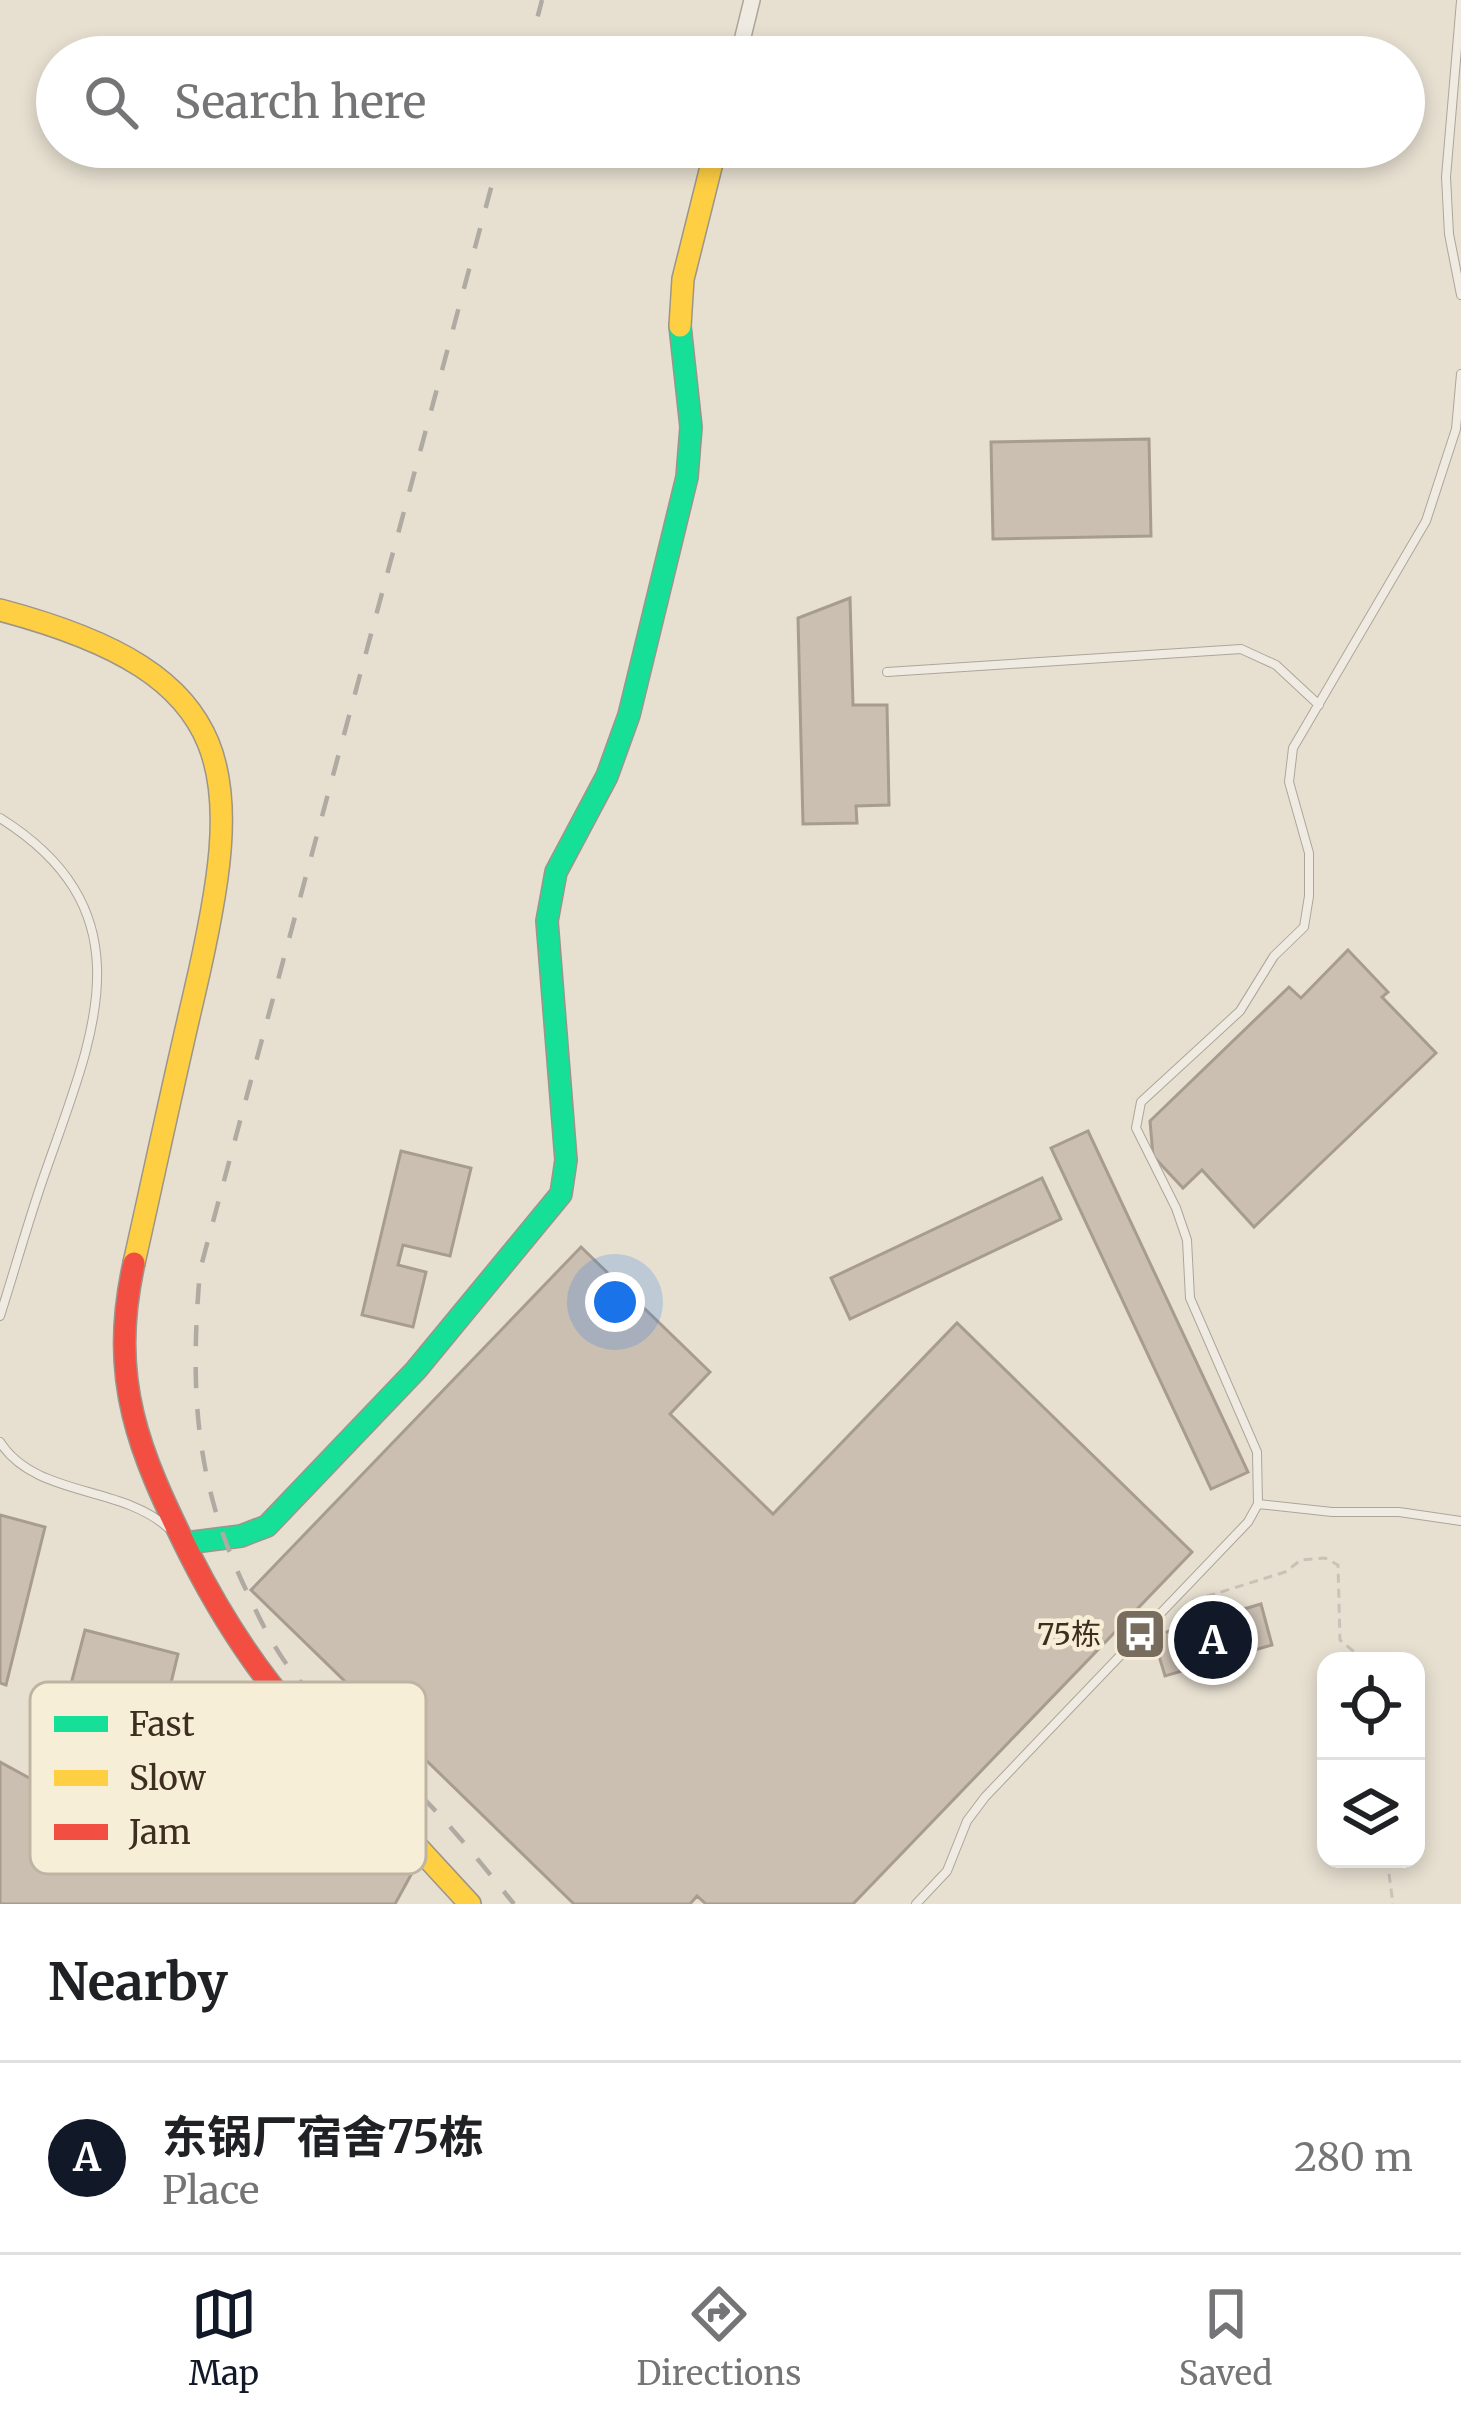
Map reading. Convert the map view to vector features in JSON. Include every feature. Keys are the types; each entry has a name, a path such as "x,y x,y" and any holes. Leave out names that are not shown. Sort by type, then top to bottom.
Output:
{"street":[{"path":"743,36 752,0"},
{"path":"186,1544 241,1536 267,1526 416,1370 561,1194 566,1160 547,921 549,896 556,872 607,776 629,715 687,477 691,427 679,340 682,279 711,168"},
{"path":"0,610 68,628 124,653 163,681 200,725 222,782 225,828 215,898 124,1307 126,1376 146,1468 265,1682"},
{"path":"426,1856 470,1904"}],"lane":[{"path":"1461,1 1446,177 1449,234 1461,295"},
{"path":"916,1904 947,1871 967,1821 985,1797 1248,1522 1258,1504 1257,1452 1190,1298 1187,1240 1176,1208 1136,1128 1142,1102 1240,1011 1274,956 1304,927 1309,853 1289,782 1293,748 1426,521 1456,429 1461,374"},
{"path":"887,672 1241,650 1276,664 1318,705"},
{"path":"0,818 37,846 90,914 97,948 97,988 89,1048 0,1316"},
{"path":"0,1442 37,1474 151,1513 186,1544"},
{"path":"1258,1504 1332,1512 1399,1512 1461,1521"}],"path":[{"path":"1161,1610 1285,1572 1301,1560 1325,1558 1337,1565 1340,1640 1354,1652"},
{"path":"1388,1868 1394,1904"}],"building":[{"path":"1149,439 1151,536 993,539 991,442"},
{"path":"850,598 853,705 887,705 889,805 856,806 857,823 803,824 798,618"},
{"path":"1348,950 1388,992 1382,997 1436,1053 1254,1227 1202,1170 1183,1188 1153,1156 1150,1121 1289,987 1301,998"},
{"path":"1088,1131 1248,1472 1211,1489 1051,1148"},
{"path":"401,1151 471,1168 450,1256 403,1245 398,1265 426,1272 413,1327 362,1315"},
{"path":"1042,1178 1061,1219 850,1319 831,1278"},
{"path":"581,1247 710,1372 670,1414 773,1514 957,1323 1192,1552 853,1904 706,1904 697,1896 690,1904 574,1904 426,1760 426,1682 346,1682 251,1590"},
{"path":"0,1515 45,1527 6,1685 0,1683"},
{"path":"1261,1604 1272,1645 1165,1676 1153,1636"},
{"path":"85,1630 178,1654 171,1682 72,1682"},
{"path":"0,1762 30,1778 30,1874 411,1874 395,1904 0,1904"}],"railway":[{"path":"533,36 542,0"},
{"path":"301,1682 270,1637 247,1592 229,1551 206,1473 197,1395 200,1270 496,168"},
{"path":"426,1801 514,1904"}],"traffic: fast":[{"path":"186,1543 241,1536 267,1526 416,1370 561,1194 566,1160 547,921 556,872 607,776 629,715 687,477 691,427 680,326"}],"traffic: slow":[{"path":"680,326 683,279 711,168"},
{"path":"0,610 81,636 141,666 183,702 208,743 220,792 220,850 211,917 134,1263"},
{"path":"426,1856 470,1904"}],"traffic: jam":[{"path":"134,1263 125,1344 133,1415 143,1448 213,1598 270,1682"}],"place":[{"name":"75栋","path":"1140,1634"},
{"name":"东锅厂宿舍75栋","path":"1213,1640"}]}
